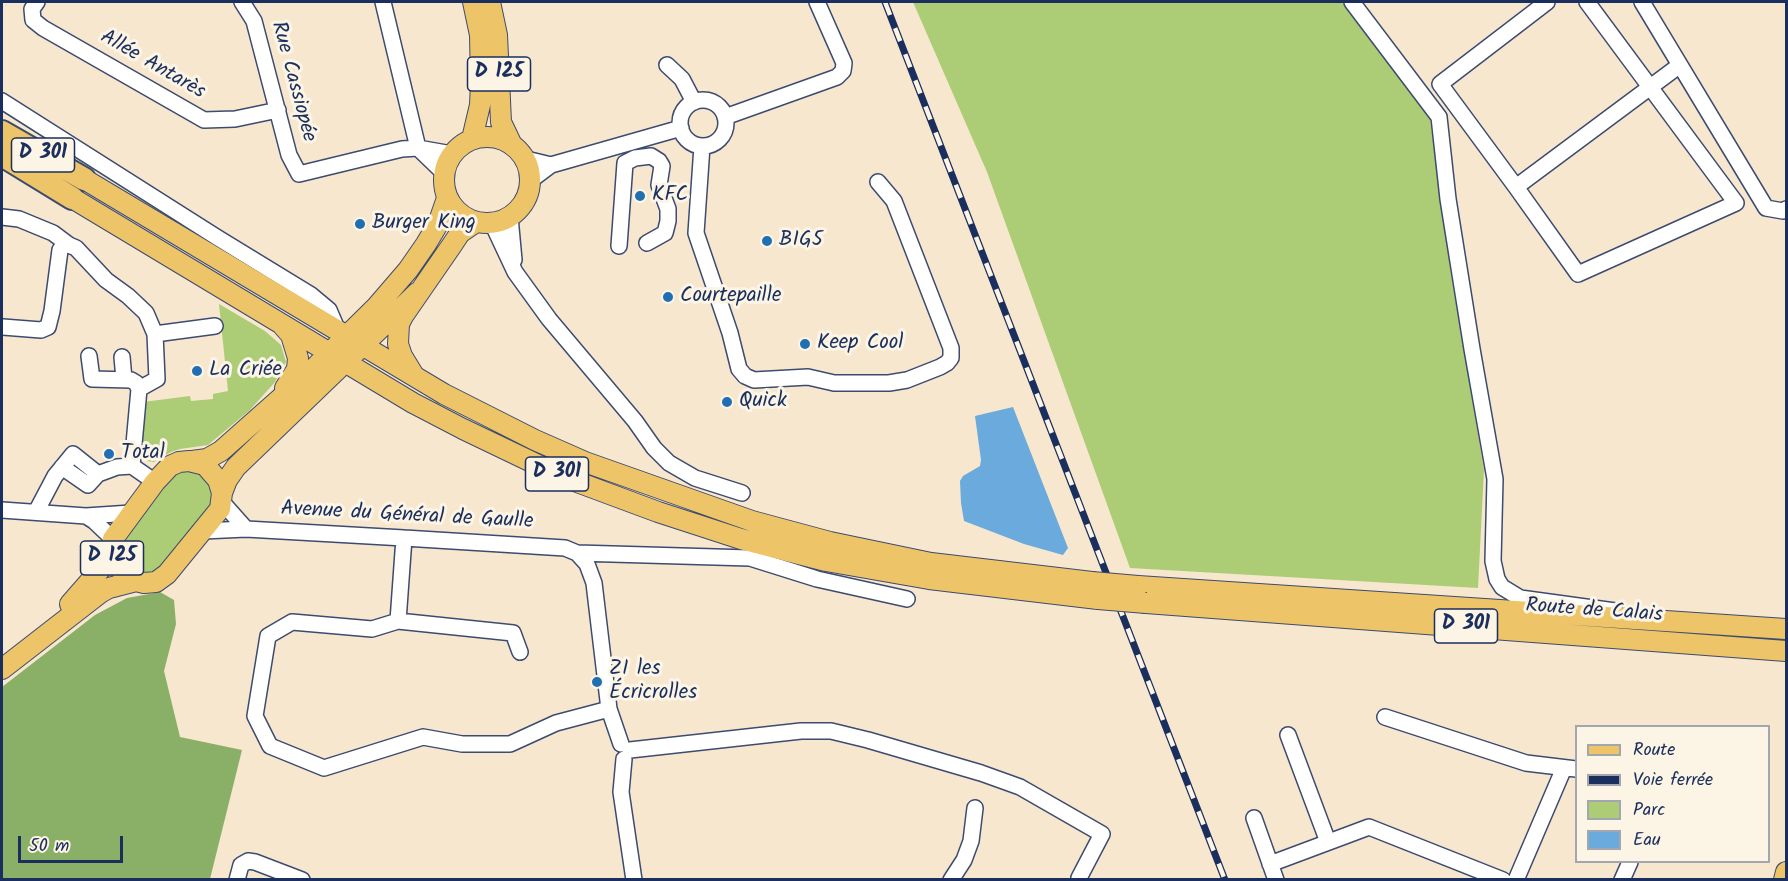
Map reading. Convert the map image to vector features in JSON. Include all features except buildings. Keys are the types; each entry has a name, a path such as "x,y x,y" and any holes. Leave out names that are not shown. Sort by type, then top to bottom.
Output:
{"highway":[{"name":"D 301","path":"2,132 78,188"},
{"name":"D 301","path":"2,155 78,188"}],"main road":[{"name":"D 125","path":"472,139 480,105 481,82 480,35 473,2"},
{"name":"D 125","path":"490,2 497,35 501,122 519,152"},
{"path":"489,136 505,140 519,152 531,180 525,201 519,210 493,221 462,216 447,198 444,182 444,173 452,154 472,139 489,136"},
{"name":"D 301","path":"78,188 353,338 415,377 490,417 585,462 752,521 830,542 930,563 1095,591"},
{"name":"D 301","path":"78,188 336,360 437,416 544,468 658,512 741,539 826,561 929,579 1142,595"},
{"name":"D 125","path":"112,548 121,571 136,581 150,583 161,579 217,513 230,473 336,360 408,270 438,224 447,198"},
{"name":"D 125","path":"353,338 418,292 460,233 493,221"},
{"path":"415,377 402,356 398,336 403,316 418,292"},
{"path":"266,410 292,379 297,369 296,345 282,324"},
{"name":"D 125","path":"2,669 31,645 83,591 112,548 131,513 170,466 179,462 214,456 266,410 336,360"},
{"path":"336,360 374,366 491,426 585,462"},
{"path":"192,461 205,465 214,474 218,480 222,498"},
{"path":"31,645 100,593 119,584 136,581"},
{"name":"Route de Calais","path":"1142,595 1478,608 1786,629"},
{"name":"Route de Calais","path":"1142,595 1786,651"},
{"path":"1785,879 1786,872"}],"street":[{"name":"Allée Antarès","path":"37,2 32,9 33,20 43,28 204,120 235,119 278,110"},
{"name":"Rue Cassiopée","path":"242,2 254,21 290,155 299,174 402,149 418,148"},
{"path":"382,2 418,148 444,173"},
{"path":"725,117 837,77 843,71 844,63 818,2"},
{"path":"1352,2 1439,117 1448,199 1495,479 1492,561 1497,579 1502,586 1520,598 1595,606 1642,619"},
{"path":"1547,2 1440,84 1578,274 1736,203 1587,2"},
{"path":"1642,2 1766,208 1785,210"},
{"path":"667,65 682,80 694,102"},
{"path":"1516,187 1680,65"},
{"path":"2,101 311,295 329,310 353,338"},
{"path":"709,101 722,110 725,117 726,124 721,137 716,142 702,146 688,140 681,128 683,113 694,102 709,101"},
{"path":"531,180 551,165 681,128"},
{"path":"702,146 696,232 730,333 739,369 754,380 808,377 834,383 889,383 907,380 940,367 951,358 951,348 894,201 878,182"},
{"path":"418,148 452,154"},
{"path":"519,152 551,165"},
{"path":"620,246 625,163 635,158 651,156 662,166 659,184 668,209 668,221 665,233 647,243"},
{"path":"2,217 19,219 52,233 76,248 106,280 146,313 155,334 157,379 139,389"},
{"path":"493,221 515,272 549,319 635,421 654,448 669,463 695,478 742,493"},
{"path":"3,327 41,330 48,327 60,250 64,245 69,245"},
{"path":"155,334 215,326"},
{"path":"89,356 92,379 124,379 136,383 139,389 132,466"},
{"path":"122,357 124,379"},
{"path":"36,512 62,467 88,485 98,474 117,466 132,466 155,482"},
{"path":"222,498 246,529"},
{"path":"2,510 86,516 131,513"},
{"path":"86,516 94,521 112,548"},
{"name":"Avenue du Général de Gaulle","path":"203,531 246,529 571,550 750,558 817,579 907,599"},
{"path":"398,621 404,538"},
{"path":"571,550 587,564 594,583 609,709 625,751 621,792 633,879"},
{"path":"520,652 513,633 398,621 372,629 292,622 268,636 255,716 270,746 324,768 423,737 462,744 510,744 556,723 609,709"},
{"path":"1385,717 1526,763 1570,768 1516,879"},
{"path":"625,751 801,730 831,731 868,740 981,773 1020,787 1102,834 1080,879"},
{"path":"1288,735 1328,842"},
{"path":"951,879 964,860 971,841 975,808"},
{"path":"1254,818 1276,879"},
{"path":"1270,864 1369,827 1469,873 1503,879"},
{"path":"237,879 241,866 248,861 302,879"},
{"path":"1622,879 1629,863"}],"green space":[{"path":"913,2 1342,2 1430,119 1451,274 1484,470 1478,588 1130,568 987,172"},
{"path":"219,304 265,331 281,345 286,362 275,382 250,410 208,445 180,449 154,462 147,461 141,457 139,450 143,402 190,396 191,401 213,399 213,394 228,391"},
{"path":"187,470 195,471 207,478 213,495 212,505 160,569 140,574 131,569 124,558 122,551 126,535 172,476"},
{"path":"160,592 174,600 176,624 164,671 180,737 242,750 210,879 2,879 2,687 95,615 127,598"}],"water":[{"path":"1013,407 1068,548 1063,555 1024,544 964,521 960,481 963,476 980,466 981,460 975,416"}],"railway":[{"path":"885,2 1225,880"}],"place":[{"name":"KFC","path":"640,196"},
{"name":"Burger King","path":"360,224"},
{"name":"BIG5","path":"767,241"},
{"name":"Courtepaille","path":"668,297"},
{"name":"Keep Cool","path":"805,344"},
{"name":"La Criée","path":"197,371"},
{"name":"Quick","path":"727,402"},
{"name":"Total","path":"109,454"},
{"name":"ZI les Écricrolles","path":"597,682"}]}
